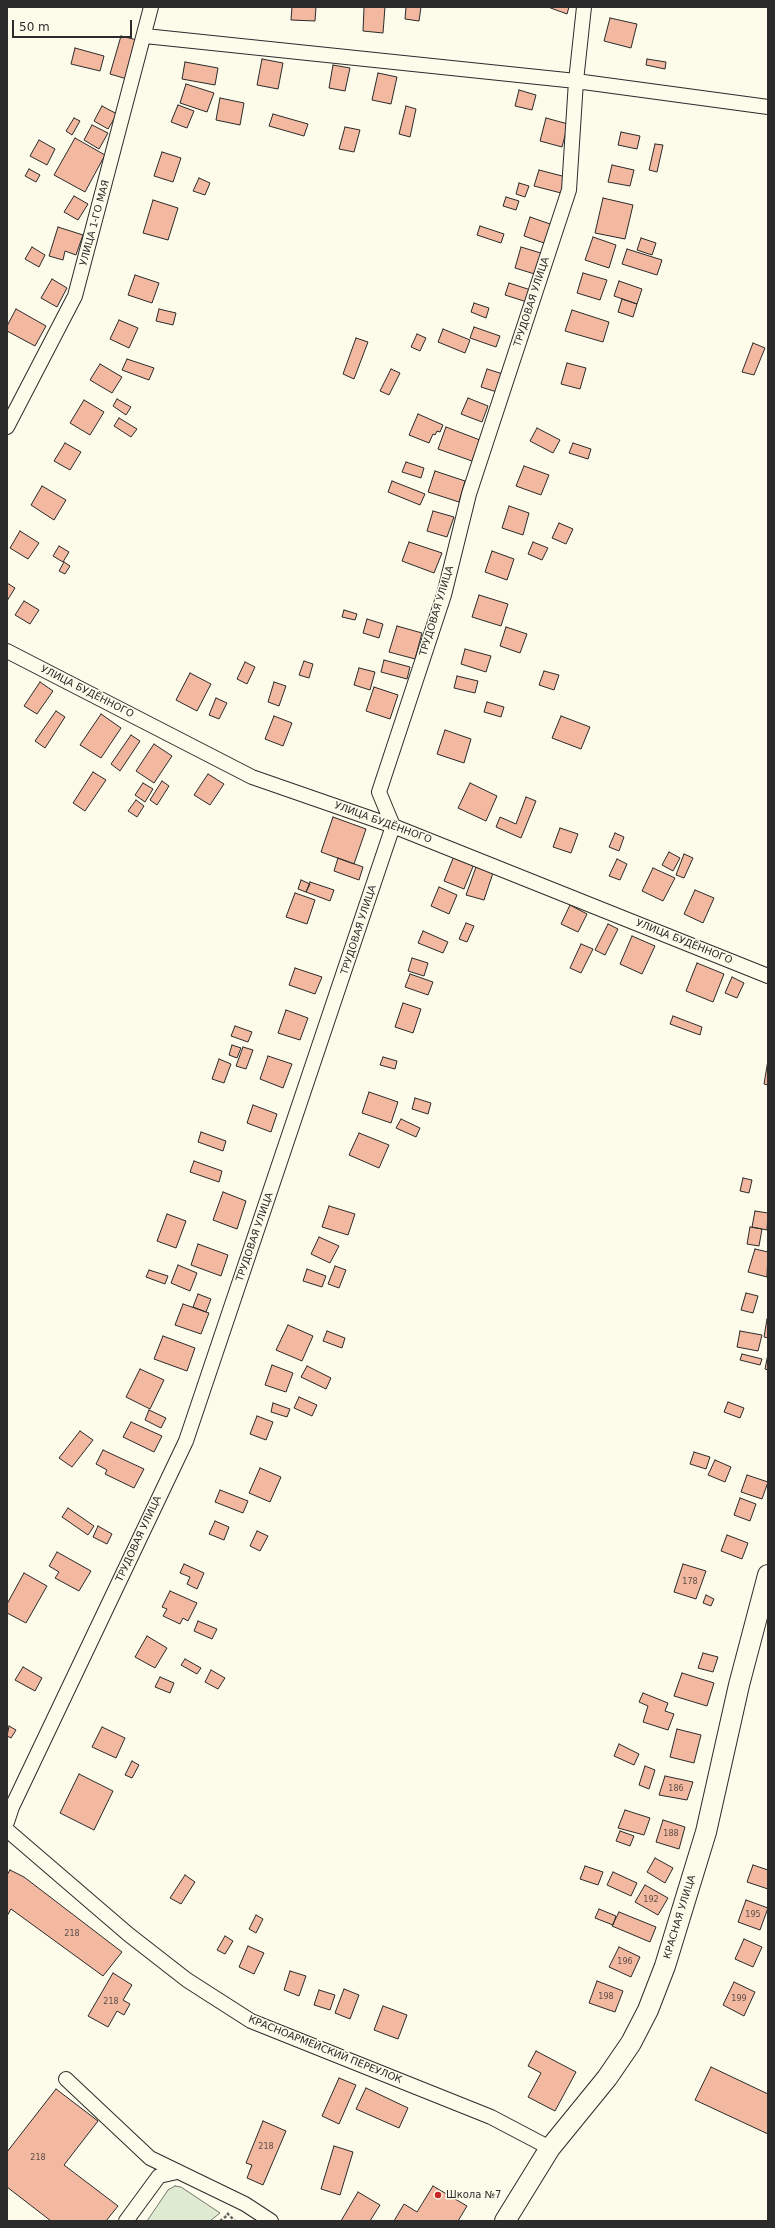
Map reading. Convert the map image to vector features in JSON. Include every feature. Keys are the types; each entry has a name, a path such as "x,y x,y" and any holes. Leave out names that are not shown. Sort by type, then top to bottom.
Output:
{"main road":[{"name":"КРАСНАЯ УЛИЦА","path":"505,2221 550,2148 607,2078 631,2043 648,2010 665,1966 706,1832 739,1685 768,1575"}],"street":[{"name":"УЛИЦА 1-ГО МАЯ","path":"7,427 76,296 145,36 151,7"},
{"name":"ТРУДОВАЯ УЛИЦА","path":"7,1822 12,1807 186,1441 393,826 379,792 444,595 469,494 569,190 576,81 584,7"},
{"path":"145,36 576,81 768,107"},
{"name":"УЛИЦА БУДЁННОГО","path":"7,651 252,777 393,826 768,976"},
{"name":"КРАСНОАРМЕЙСКИЙ ПЕРЕУЛОК","path":"7,1830 128,1934 187,1980 251,2021 491,2117 550,2148"},
{"path":"66,2079 150,2158 245,2204 271,2221"},
{"path":"126,2221 159,2176 177,2172"}],"path":[{"path":"223,2211 229,2214 236,2221"},
{"path":"220,2221 229,2214"}],"green space":[{"path":"175,2186 181,2187 220,2213 210,2221 147,2221 168,2190"}],"building":[{"path":"292,7 316,7 315,21 291,20"},
{"path":"364,7 385,7 383,33 363,31"},
{"path":"406,7 421,7 419,21 405,19"},
{"path":"548,7 569,7 567,14"},
{"path":"610,18 637,24 631,48 604,41"},
{"path":"121,36 137,40 127,79 110,74"},
{"path":"75,48 104,56 100,71 71,64"},
{"path":"262,59 283,63 278,89 257,85"},
{"path":"647,59 666,62 665,69 646,65"},
{"path":"185,62 218,68 215,85 182,79"},
{"path":"333,65 350,68 345,91 329,88"},
{"path":"378,73 397,77 391,104 372,100"},
{"path":"186,84 214,93 207,112 180,103"},
{"path":"519,90 536,95 532,110 515,106"},
{"path":"220,98 244,103 240,125 216,120"},
{"path":"178,105 194,111 187,128 171,122"},
{"path":"102,106 117,114 108,129 94,121"},
{"path":"406,106 416,109 410,137 399,134"},
{"path":"273,114 308,124 304,136 269,126"},
{"path":"74,118 80,121 72,135 66,131"},
{"path":"546,118 568,124 562,147 540,141"},
{"path":"92,125 108,133 99,149 84,140"},
{"path":"345,127 360,130 354,152 339,149"},
{"path":"621,132 640,136 637,149 618,145"},
{"path":"75,138 105,155 85,192 54,175"},
{"path":"39,140 55,149 47,165 30,156"},
{"path":"655,144 663,145 657,172 649,170"},
{"path":"162,152 181,158 173,182 154,176"},
{"path":"612,165 634,170 630,186 608,182"},
{"path":"29,169 40,175 36,182 25,176"},
{"path":"539,170 566,177 561,193 534,186"},
{"path":"199,178 210,183 205,195 193,191"},
{"path":"519,183 529,186 525,197 516,194"},
{"path":"74,196 88,204 78,220 64,212"},
{"path":"506,197 519,201 516,210 503,206"},
{"path":"603,198 633,205 625,239 595,233"},
{"path":"153,200 178,208 168,240 143,233"},
{"path":"530,217 553,225 547,244 524,236"},
{"path":"480,226 504,234 501,243 477,235"},
{"path":"58,227 83,235 76,255 65,251 63,260 49,256"},
{"path":"593,237 616,245 609,268 585,260"},
{"path":"641,238 656,243 652,255 637,250"},
{"path":"32,247 45,255 39,267 25,259"},
{"path":"521,247 544,254 538,275 515,268"},
{"path":"627,249 662,260 657,275 622,264"},
{"path":"583,273 607,280 600,300 577,293"},
{"path":"135,275 159,283 152,303 128,295"},
{"path":"52,279 67,288 57,307 41,298"},
{"path":"619,281 642,289 637,304 614,296"},
{"path":"509,283 534,291 530,303 505,295"},
{"path":"622,299 637,304 633,317 618,312"},
{"path":"474,303 489,308 486,318 471,312"},
{"path":"16,309 46,326 35,346 7,331 7,326"},
{"path":"159,309 176,313 173,325 156,321"},
{"path":"572,310 609,322 603,342 565,331"},
{"path":"119,320 138,328 129,348 110,339"},
{"path":"474,327 500,336 496,347 470,338"},
{"path":"443,329 470,340 465,353 438,342"},
{"path":"417,334 426,338 420,351 411,347"},
{"path":"356,338 368,342 354,379 343,374"},
{"path":"753,343 765,348 754,375 742,372"},
{"path":"127,359 154,368 149,380 122,370"},
{"path":"567,363 586,368 580,389 561,384"},
{"path":"100,364 122,377 112,393 90,380"},
{"path":"391,369 400,373 389,395 380,391"},
{"path":"487,369 506,375 500,393 481,387"},
{"path":"468,398 488,406 482,422 461,414"},
{"path":"117,399 131,407 126,415 113,406"},
{"path":"84,400 104,412 90,435 70,423"},
{"path":"418,414 443,425 440,432 437,431 435,435 433,434 429,443 409,435"},
{"path":"119,418 137,429 131,437 114,426"},
{"path":"446,427 480,440 472,461 438,449"},
{"path":"537,428 560,440 553,453 530,441"},
{"path":"65,443 81,452 70,470 54,461"},
{"path":"573,443 591,449 588,459 569,453"},
{"path":"406,462 424,468 421,478 402,472"},
{"path":"524,466 549,475 541,495 516,486"},
{"path":"435,471 465,481 459,502 428,492"},
{"path":"392,481 425,494 420,505 388,492"},
{"path":"42,486 66,500 54,520 31,505"},
{"path":"509,506 529,513 523,535 502,528"},
{"path":"433,511 454,517 447,537 427,531"},
{"path":"559,523 573,529 566,544 552,538"},
{"path":"20,531 39,543 28,559 10,548"},
{"path":"409,542 442,553 434,573 402,561"},
{"path":"533,542 548,548 542,560 528,554"},
{"path":"59,546 69,552 63,562 53,556"},
{"path":"492,551 514,559 507,580 485,572"},
{"path":"64,562 70,566 65,574 59,571"},
{"path":"7,583 15,588 7,601"},
{"path":"479,595 508,604 501,626 472,617"},
{"path":"24,601 39,610 30,624 15,615"},
{"path":"344,610 357,614 355,620 342,617"},
{"path":"367,619 383,624 379,638 363,633"},
{"path":"397,626 422,633 415,659 389,652"},
{"path":"506,627 527,634 520,653 500,646"},
{"path":"465,649 491,656 486,672 461,664"},
{"path":"384,660 410,667 407,679 381,672"},
{"path":"304,661 313,664 309,678 299,675"},
{"path":"245,662 255,667 247,684 237,679"},
{"path":"359,668 375,672 370,690 354,685"},
{"path":"544,671 559,675 554,690 539,685"},
{"path":"190,673 211,684 197,711 176,700"},
{"path":"457,676 478,681 475,693 454,688"},
{"path":"40,682 53,691 37,714 24,706"},
{"path":"274,682 286,686 279,706 268,702"},
{"path":"374,687 398,695 390,719 366,711"},
{"path":"216,698 227,703 219,719 209,715"},
{"path":"487,702 504,707 501,717 484,712"},
{"path":"56,711 65,717 45,748 35,741"},
{"path":"101,714 121,728 101,758 80,745"},
{"path":"274,716 292,723 283,746 265,739"},
{"path":"561,716 590,727 581,749 552,738"},
{"path":"445,730 471,739 464,763 437,754"},
{"path":"131,735 140,741 120,771 111,764"},
{"path":"154,744 172,756 154,783 136,771"},
{"path":"93,772 106,780 85,811 73,803"},
{"path":"208,774 224,784 210,805 194,795"},
{"path":"162,781 169,786 157,805 150,800"},
{"path":"143,783 153,789 145,802 135,795"},
{"path":"470,783 497,796 486,821 458,808"},
{"path":"526,797 536,801 521,838 496,827 500,817 516,824"},
{"path":"136,800 144,806 137,817 128,811"},
{"path":"333,817 366,829 354,864 321,852"},
{"path":"560,828 578,834 571,853 553,847"},
{"path":"615,833 624,837 619,851 609,847"},
{"path":"669,852 680,858 673,871 662,865"},
{"path":"684,854 693,858 684,878 676,875"},
{"path":"454,856 474,864 464,889 444,881"},
{"path":"338,858 363,867 359,880 334,871"},
{"path":"617,859 627,864 620,880 609,876"},
{"path":"476,867 493,873 484,900 466,895"},
{"path":"653,868 675,878 663,901 642,891"},
{"path":"301,880 310,884 306,892 298,889"},
{"path":"310,882 334,890 330,901 306,892"},
{"path":"439,887 457,895 449,914 431,906"},
{"path":"695,890 714,898 703,923 684,914"},
{"path":"295,893 315,900 307,924 286,917"},
{"path":"570,905 587,914 578,932 561,924"},
{"path":"466,923 474,926 467,942 459,939"},
{"path":"608,924 618,929 605,955 595,950"},
{"path":"423,931 448,942 443,953 418,943"},
{"path":"632,936 655,946 642,974 620,964"},
{"path":"581,944 593,949 581,973 570,968"},
{"path":"412,958 428,963 424,976 408,971"},
{"path":"697,963 724,974 713,1002 686,991"},
{"path":"295,968 322,977 315,994 289,985"},
{"path":"410,974 433,982 428,995 405,987"},
{"path":"732,977 744,983 737,998 725,993"},
{"path":"403,1003 421,1009 413,1033 395,1027"},
{"path":"286,1010 308,1018 300,1040 278,1033"},
{"path":"673,1016 702,1027 700,1035 670,1024"},
{"path":"235,1026 252,1032 248,1042 231,1036"},
{"path":"232,1045 241,1048 237,1058 229,1055"},
{"path":"243,1047 253,1050 246,1069 236,1066"},
{"path":"268,1056 292,1064 283,1088 260,1079"},
{"path":"383,1057 397,1061 395,1069 380,1065"},
{"path":"219,1059 231,1064 224,1083 212,1079"},
{"path":"768,1060 768,1085 764,1084"},
{"path":"369,1092 398,1102 391,1123 362,1113"},
{"path":"415,1098 431,1103 428,1114 412,1109"},
{"path":"253,1105 277,1114 271,1132 247,1123"},
{"path":"401,1119 420,1128 416,1137 396,1128"},
{"path":"201,1132 226,1141 223,1151 198,1142"},
{"path":"359,1133 389,1145 379,1168 349,1155"},
{"path":"194,1161 222,1171 219,1182 190,1172"},
{"path":"743,1178 752,1180 749,1193 740,1191"},
{"path":"223,1192 246,1201 237,1229 213,1220"},
{"path":"329,1206 355,1214 348,1235 322,1227"},
{"path":"755,1211 768,1213 767,1230 752,1227"},
{"path":"167,1214 186,1221 176,1248 157,1241"},
{"path":"750,1227 762,1229 759,1246 747,1244"},
{"path":"319,1237 339,1246 330,1263 311,1254"},
{"path":"198,1244 228,1255 221,1276 191,1265"},
{"path":"755,1249 768,1252 767,1277 748,1272"},
{"path":"178,1265 197,1273 190,1291 171,1283"},
{"path":"335,1266 346,1270 339,1288 328,1284"},
{"path":"307,1269 326,1276 322,1287 303,1281"},
{"path":"149,1270 168,1276 165,1284 146,1277"},
{"path":"746,1293 758,1296 753,1313 741,1310"},
{"path":"198,1294 211,1299 206,1312 193,1307"},
{"path":"183,1304 209,1313 201,1334 175,1325"},
{"path":"768,1319 768,1338 764,1337"},
{"path":"288,1325 313,1336 302,1361 276,1350"},
{"path":"327,1331 345,1338 342,1348 323,1341"},
{"path":"740,1331 762,1335 758,1351 737,1347"},
{"path":"163,1336 195,1348 187,1371 154,1359"},
{"path":"742,1354 762,1359 760,1365 740,1360"},
{"path":"768,1354 768,1370 765,1369"},
{"path":"272,1365 293,1373 286,1392 265,1385"},
{"path":"307,1366 331,1378 326,1389 301,1377"},
{"path":"140,1369 164,1380 150,1409 126,1397"},
{"path":"299,1397 317,1405 312,1416 294,1408"},
{"path":"728,1402 744,1408 740,1418 724,1412"},
{"path":"273,1403 290,1409 287,1417 271,1412"},
{"path":"149,1410 166,1418 161,1428 145,1420"},
{"path":"257,1416 273,1422 266,1440 250,1434"},
{"path":"131,1422 162,1436 154,1452 123,1437"},
{"path":"80,1431 93,1440 72,1467 59,1458"},
{"path":"103,1450 144,1469 134,1488 105,1474 107,1470 96,1464"},
{"path":"694,1452 710,1457 706,1469 690,1464"},
{"path":"715,1460 731,1467 725,1482 708,1475"},
{"path":"260,1468 281,1477 270,1502 249,1493"},
{"path":"747,1475 768,1482 762,1499 741,1492"},
{"path":"220,1490 248,1501 243,1513 215,1502"},
{"path":"740,1498 756,1504 750,1521 734,1515"},
{"path":"68,1508 94,1526 88,1535 62,1517"},
{"path":"215,1521 229,1527 224,1540 209,1534"},
{"path":"98,1526 112,1534 107,1544 93,1537"},
{"path":"257,1531 268,1536 260,1551 250,1546"},
{"path":"727,1535 748,1543 742,1559 721,1551"},
{"path":"57,1552 91,1571 79,1591 55,1578 59,1572 49,1566"},
{"path":"184,1564 204,1573 197,1589 187,1584 190,1577 180,1573"},
{"path":"683,1564 706,1571 696,1599 674,1592"},
{"path":"24,1573 47,1586 26,1623 7,1613 7,1604"},
{"path":"170,1591 197,1603 188,1621 183,1618 180,1624 163,1616 167,1609 162,1607"},
{"path":"706,1595 714,1599 711,1606 703,1603"},
{"path":"198,1621 217,1629 212,1639 194,1631"},
{"path":"147,1636 167,1648 155,1668 135,1657"},
{"path":"703,1653 718,1657 713,1672 698,1668"},
{"path":"185,1659 201,1668 197,1674 181,1665"},
{"path":"23,1667 42,1678 35,1691 15,1680"},
{"path":"211,1670 225,1678 218,1689 205,1682"},
{"path":"682,1673 714,1683 707,1706 674,1696"},
{"path":"160,1677 174,1683 170,1693 155,1687"},
{"path":"643,1693 668,1703 665,1711 674,1714 668,1730 643,1722 648,1706 639,1702"},
{"path":"9,1726 16,1730 11,1738 7,1736"},
{"path":"102,1727 125,1738 116,1758 92,1747"},
{"path":"677,1729 701,1735 694,1763 670,1757"},
{"path":"619,1744 639,1754 634,1765 614,1756"},
{"path":"132,1761 139,1765 132,1778 125,1775"},
{"path":"645,1766 655,1770 649,1789 639,1785"},
{"path":"79,1774 113,1791 94,1830 60,1813"},
{"path":"665,1776 693,1782 687,1800 659,1795"},
{"path":"625,1810 650,1818 644,1835 618,1828"},
{"path":"663,1820 685,1827 679,1849 656,1842"},
{"path":"620,1831 634,1836 630,1846 616,1841"},
{"path":"655,1858 673,1868 665,1883 647,1872"},
{"path":"753,1865 768,1870 768,1889 747,1882"},
{"path":"585,1866 603,1872 598,1885 580,1879"},
{"path":"10,1870 24,1877 122,1952 103,1976 11,1909 7,1916 7,1875"},
{"path":"613,1872 637,1883 631,1896 607,1885"},
{"path":"185,1875 195,1882 181,1904 170,1898"},
{"path":"645,1885 668,1898 658,1915 635,1902"},
{"path":"746,1900 768,1908 760,1930 738,1922"},
{"path":"599,1909 616,1916 613,1925 595,1918"},
{"path":"619,1912 656,1927 650,1942 612,1926"},
{"path":"256,1915 263,1919 256,1933 249,1929"},
{"path":"225,1936 233,1941 225,1954 217,1950"},
{"path":"744,1939 762,1947 753,1967 735,1959"},
{"path":"248,1946 264,1953 254,1974 239,1967"},
{"path":"619,1947 640,1957 631,1977 609,1967"},
{"path":"290,1971 306,1976 299,1996 284,1990"},
{"path":"113,1973 132,1985 123,2000 130,2004 124,2015 117,2011 108,2027 88,2016"},
{"path":"597,1981 623,1991 615,2012 589,2003"},
{"path":"734,1982 755,1992 744,2016 723,2005"},
{"path":"344,1989 359,1995 350,2019 335,2013"},
{"path":"319,1990 335,1995 330,2010 314,2005"},
{"path":"383,2006 407,2015 398,2039 374,2030"},
{"path":"536,2051 576,2072 555,2111 528,2097 541,2073 528,2066"},
{"path":"711,2067 768,2094 768,2134 695,2100"},
{"path":"339,2078 356,2085 339,2124 322,2116"},
{"path":"366,2088 408,2108 399,2128 356,2109"},
{"path":"56,2089 98,2121 64,2165 118,2206 106,2221 51,2221 7,2187 7,2152"},
{"path":"263,2121 286,2131 263,2185 247,2178 252,2165 246,2163"},
{"path":"334,2146 353,2152 340,2195 321,2189"},
{"name":"Школа №7","path":"433,2186 467,2206 458,2221 394,2221 404,2204 417,2212"},
{"path":"358,2192 380,2205 370,2221 341,2221"}],"place":[{"name":"Школа №7","path":"438,2195"}]}
